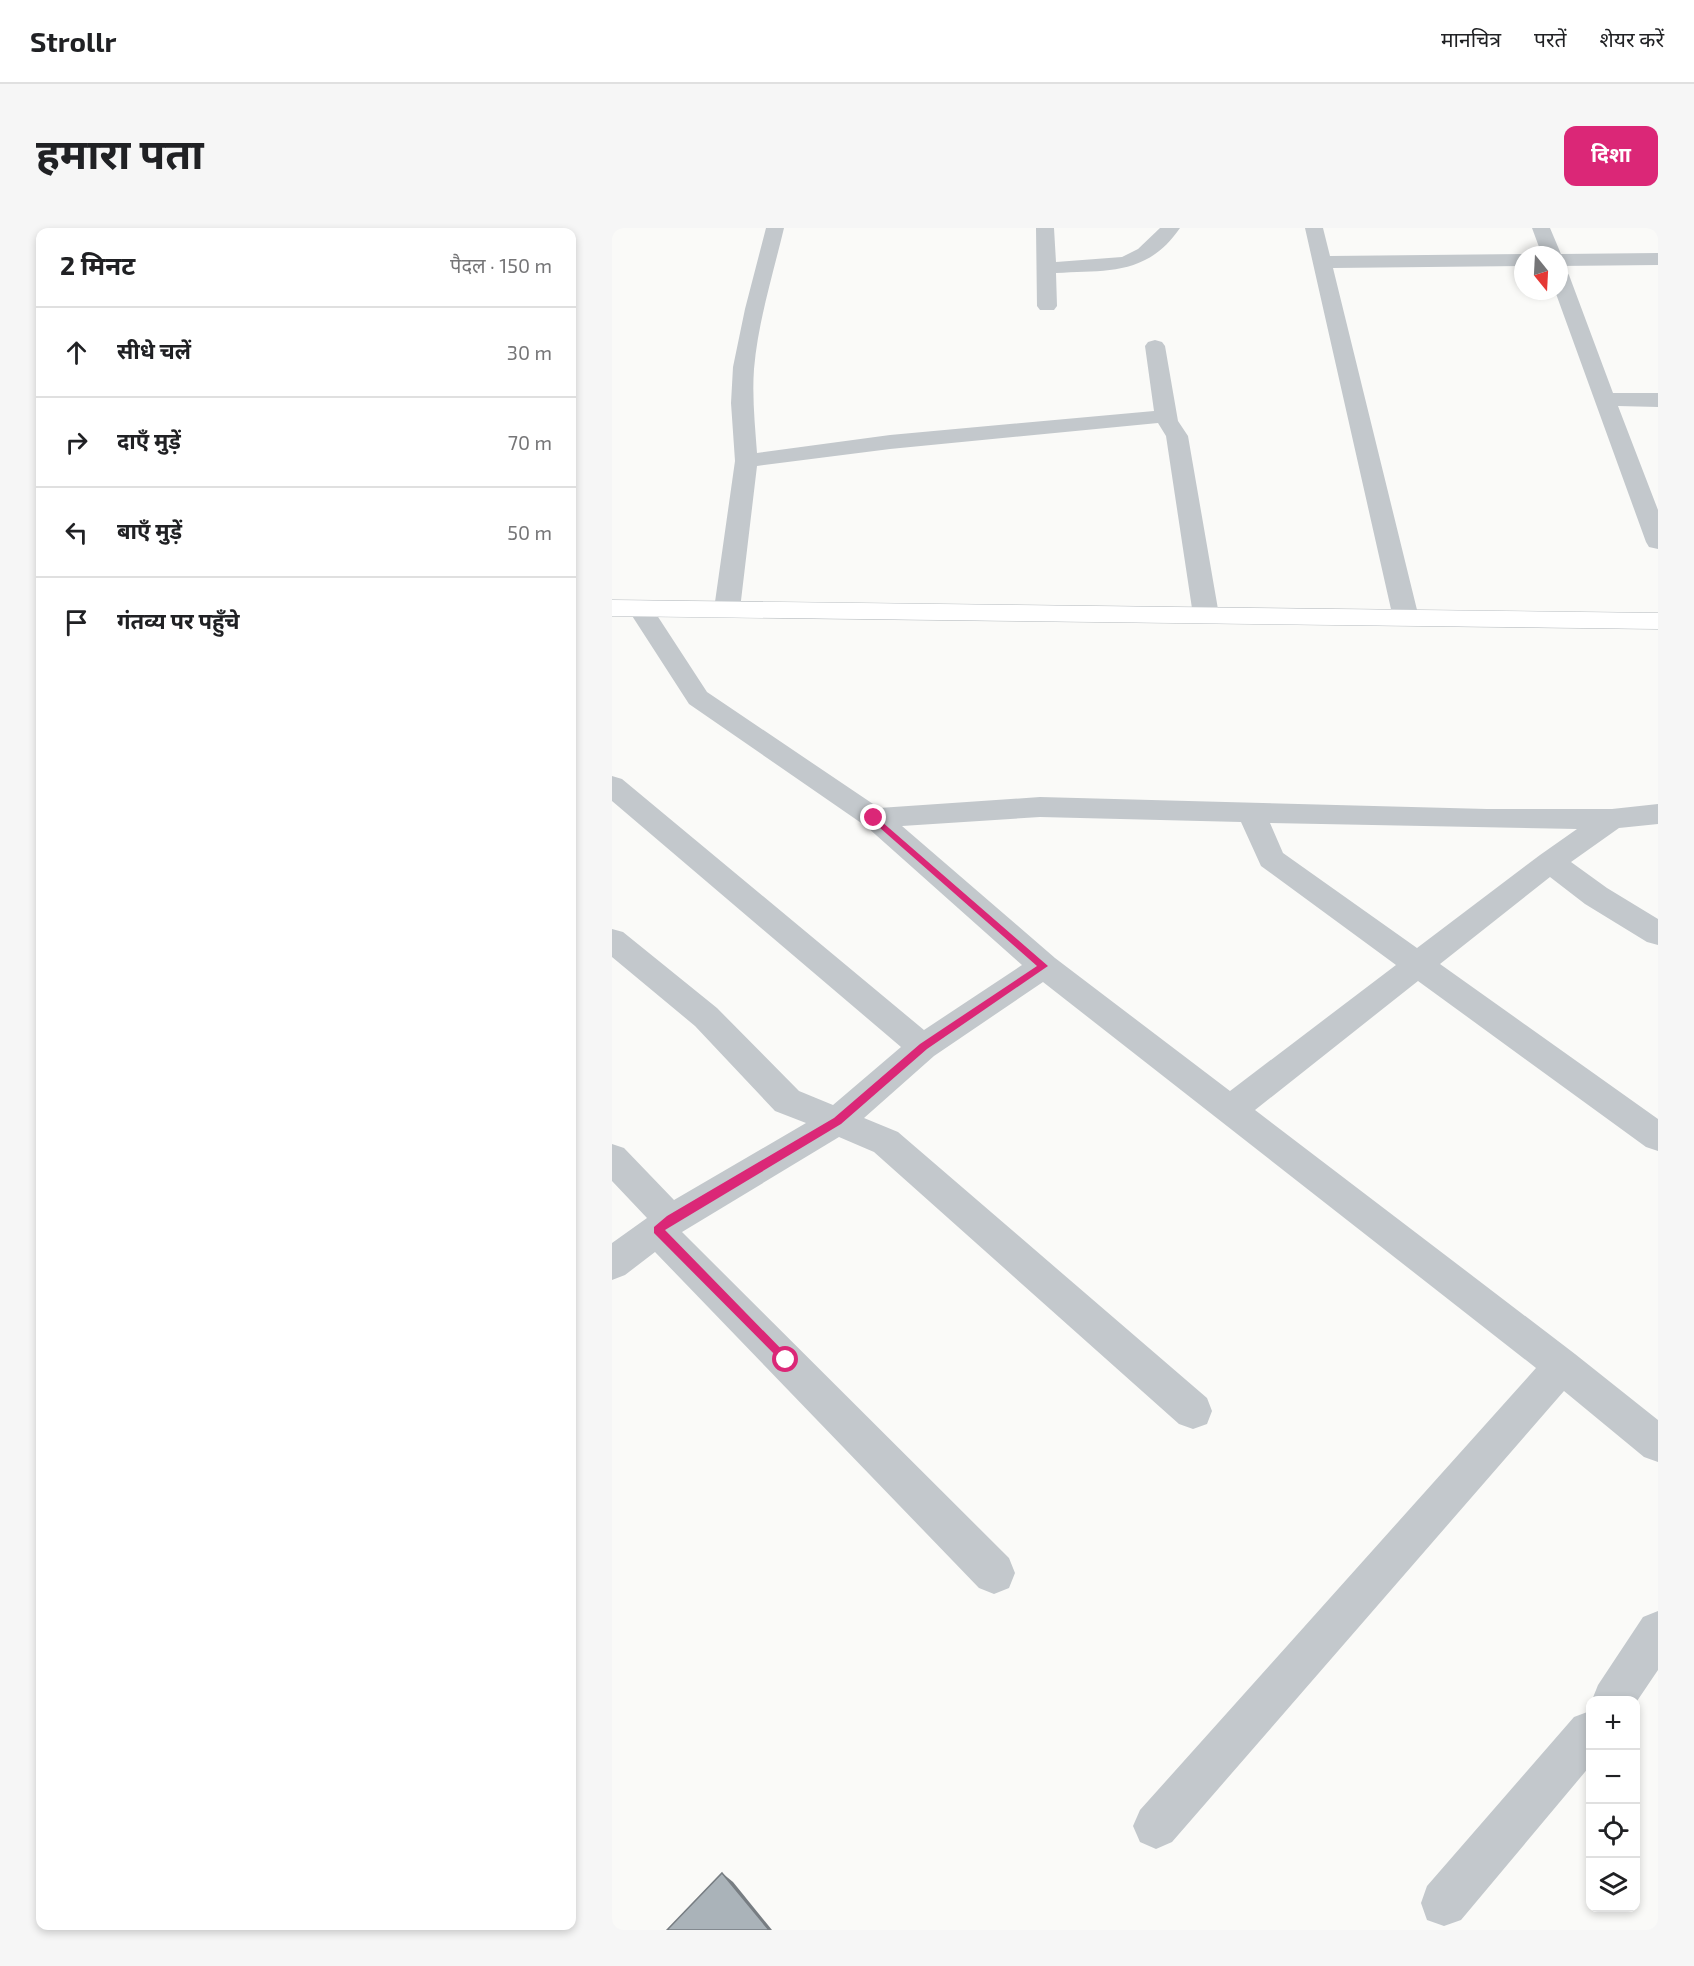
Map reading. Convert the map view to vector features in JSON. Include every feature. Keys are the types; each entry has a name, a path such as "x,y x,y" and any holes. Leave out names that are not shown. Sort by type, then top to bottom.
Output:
{"main road":[{"path":"626,608 1658,621"}],"street":[{"path":"727,609 746,461 742,403 744,367 755,309 775,228"},
{"path":"1046,228 1047,306"},
{"path":"1047,268 1126,263 1144,253 1171,228"},
{"path":"1314,228 1406,618"},
{"path":"1541,228 1548,246"},
{"path":"1568,260 1658,259"},
{"path":"1322,262 1514,261"},
{"path":"1568,300 1658,542"},
{"path":"1155,346 1166,416 1177,436 1206,615"},
{"path":"1604,399 1658,400"},
{"path":"746,461 890,442 1166,416"},
{"path":"626,608 698,698 874,818 1044,966 1562,1366 1658,1444"},
{"path":"612,786 923,1047"},
{"path":"874,818 1040,807 1487,819 1612,819 1658,814"},
{"path":"1251,813 1271,859 1658,1137"},
{"path":"1230,1110 1550,862 1612,819"},
{"path":"1550,862 1596,896 1658,934"},
{"path":"612,940 706,1017 787,1101 886,1142 1192,1411"},
{"path":"612,1264 664,1225 838,1121 923,1047 1044,966"},
{"path":"612,1158 664,1225 994,1573"},
{"path":"1156,1826 1562,1366"},
{"path":"1615,1696 1658,1632"},
{"path":"1444,1903 1586,1738"}],"building":[{"path":"722,1873 769,1930 667,1930"}],"route":[{"path":"786,1360 657,1230 838,1121 923,1047 1044,966 874,818"}]}
